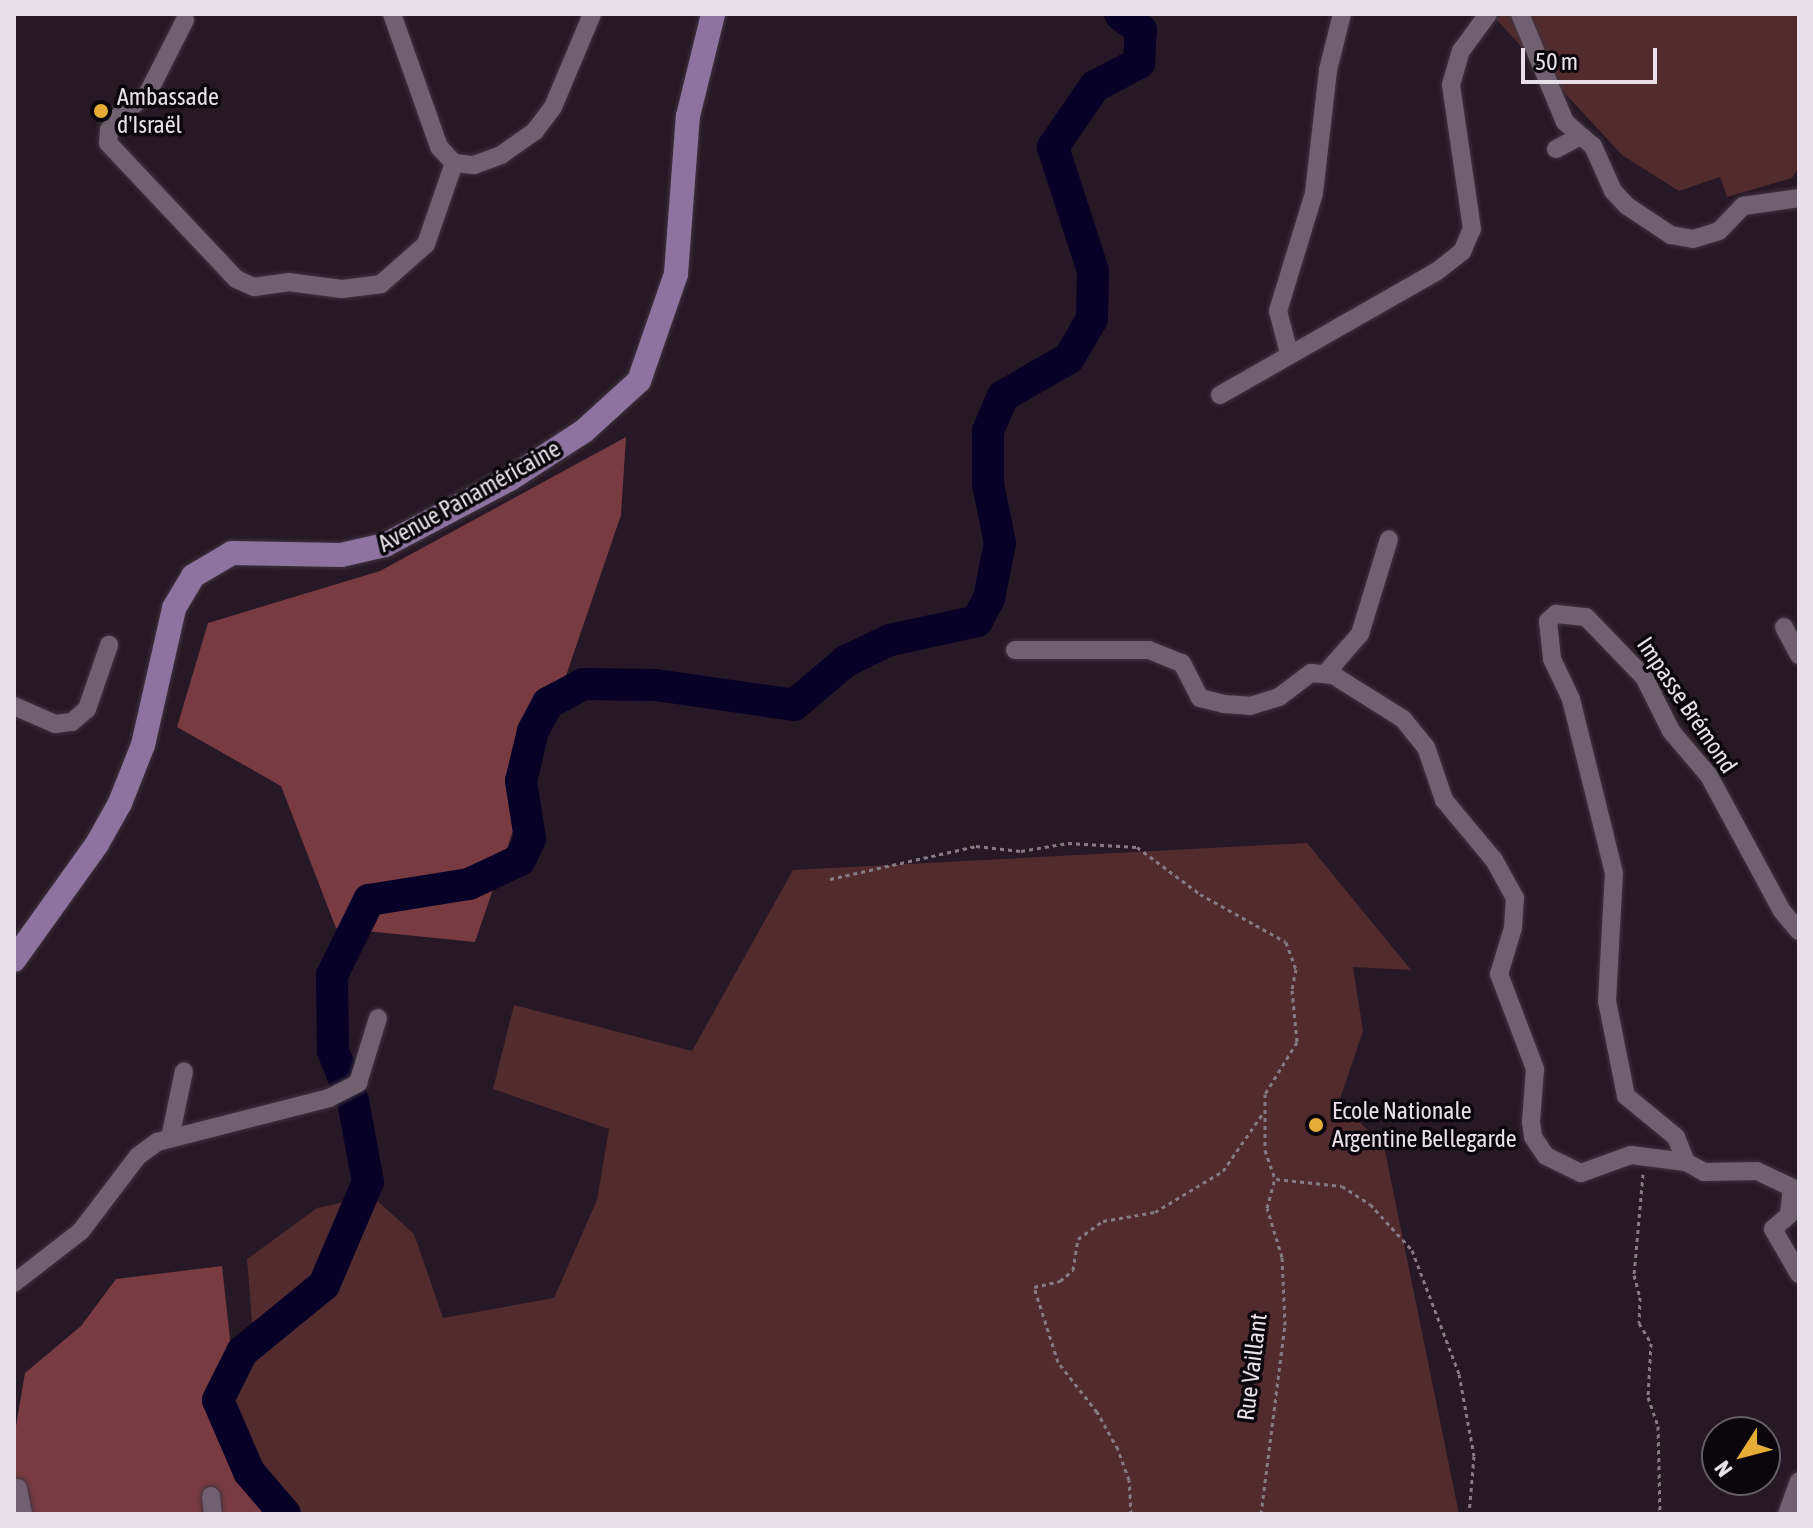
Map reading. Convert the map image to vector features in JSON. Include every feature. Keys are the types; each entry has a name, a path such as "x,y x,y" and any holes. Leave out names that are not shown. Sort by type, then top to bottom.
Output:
{"main road":[{"name":"Avenue Panaméricaine","path":"17,947 97,844 120,803 143,745 174,608 193,576 232,553 341,555 385,545 510,479 584,431 639,381 656,346 676,274 688,116 713,14"}],"street":[{"path":"392,14 426,120 439,147 454,163 474,165 501,155 535,131 553,107 592,14"},
{"path":"1289,353 1278,311 1314,193 1328,70 1342,14"},
{"path":"1220,395 1436,272 1462,252 1472,229 1451,85 1461,51 1488,14"},
{"path":"1520,14 1553,100 1565,122 1593,146 1613,191 1671,235 1693,239 1719,231 1743,206 1799,198"},
{"path":"185,20 147,95 121,114 109,130 108,143 236,279 254,287 288,282 342,289 381,284 426,244 454,163"},
{"path":"1556,149 1580,136"},
{"path":"1325,674 1360,634 1389,539"},
{"name":"Impasse Brémond","path":"1686,1162 1676,1137 1626,1096 1607,1001 1614,873 1602,835 1571,699 1552,659 1548,621 1556,614 1586,617 1644,677 1671,731 1709,776 1782,911 1799,931"},
{"path":"1784,627 1799,655"},
{"path":"14,706 55,724 72,722 87,709 109,645"},
{"path":"1015,650 1149,650 1182,663 1200,698 1224,704 1250,706 1279,697 1311,673 1325,674 1403,719 1426,747 1444,800 1494,860 1515,898 1513,928 1499,974 1532,1058 1533,1137 1546,1156 1581,1173 1631,1155 1686,1162 1704,1172 1767,1173 1799,1192"},
{"path":"14,1283 81,1231 138,1156 170,1138 329,1098 358,1083 378,1018"},
{"path":"170,1138 184,1071"},
{"path":"1799,1192 1791,1196 1789,1215 1773,1229 1799,1274"},
{"path":"1787,1514 1799,1481"},
{"path":"18,1488 23,1514"}],"path":[{"path":"830,879 976,846 1021,851 1068,843 1137,847 1200,894 1286,942 1296,969 1292,990 1297,1042 1265,1094 1265,1150 1275,1179 1342,1186 1370,1204 1412,1250 1459,1374 1474,1456 1469,1514"},
{"path":"1131,1514 1129,1480 1118,1449 1097,1412 1058,1362 1034,1287 1060,1281 1073,1270 1078,1239 1103,1221 1155,1212 1223,1171 1263,1113"},
{"path":"1655,1159 1641,1180 1635,1250 1639,1323 1651,1343 1653,1370 1648,1397 1658,1426 1660,1514"},
{"name":"Rue Vaillant","path":"1261,1514 1285,1325 1282,1257 1267,1208 1275,1179"}],"shaded area":[{"path":"1501,14 1799,14 1799,166 1792,178 1727,197 1720,177 1679,191 1622,155 1496,19"},
{"path":"626,437 621,515 475,942 336,928 281,786 177,727 208,623 380,571"},
{"path":"1307,843 1411,970 1353,967 1363,1031 1339,1102 1384,1146 1459,1514 297,1514 258,1468 231,1399 254,1346 247,1259 317,1208 372,1196 414,1234 443,1318 554,1298 597,1200 609,1129 493,1089 514,1005 692,1051 793,870"},
{"path":"222,1266 231,1348 211,1394 245,1479 278,1514 14,1514 14,1438 25,1373 81,1326 116,1279"}],"waterway":[{"path":"285,1514 249,1472 218,1400 242,1352 324,1285 368,1182 353,1101 333,1051 332,975 369,900 469,884 520,860 530,839 521,781 533,731 548,703 583,684 656,685 794,705 846,661 890,640 977,621 989,598 1000,543 988,484 988,431 1003,396 1069,358 1092,319 1093,271 1053,147 1095,86 1139,63 1141,30 1120,14"}],"place":[{"name":"Ambassade d'Israël","path":"101,111"},
{"name":"Ecole Nationale Argentine Bellegarde","path":"1316,1125"}]}
